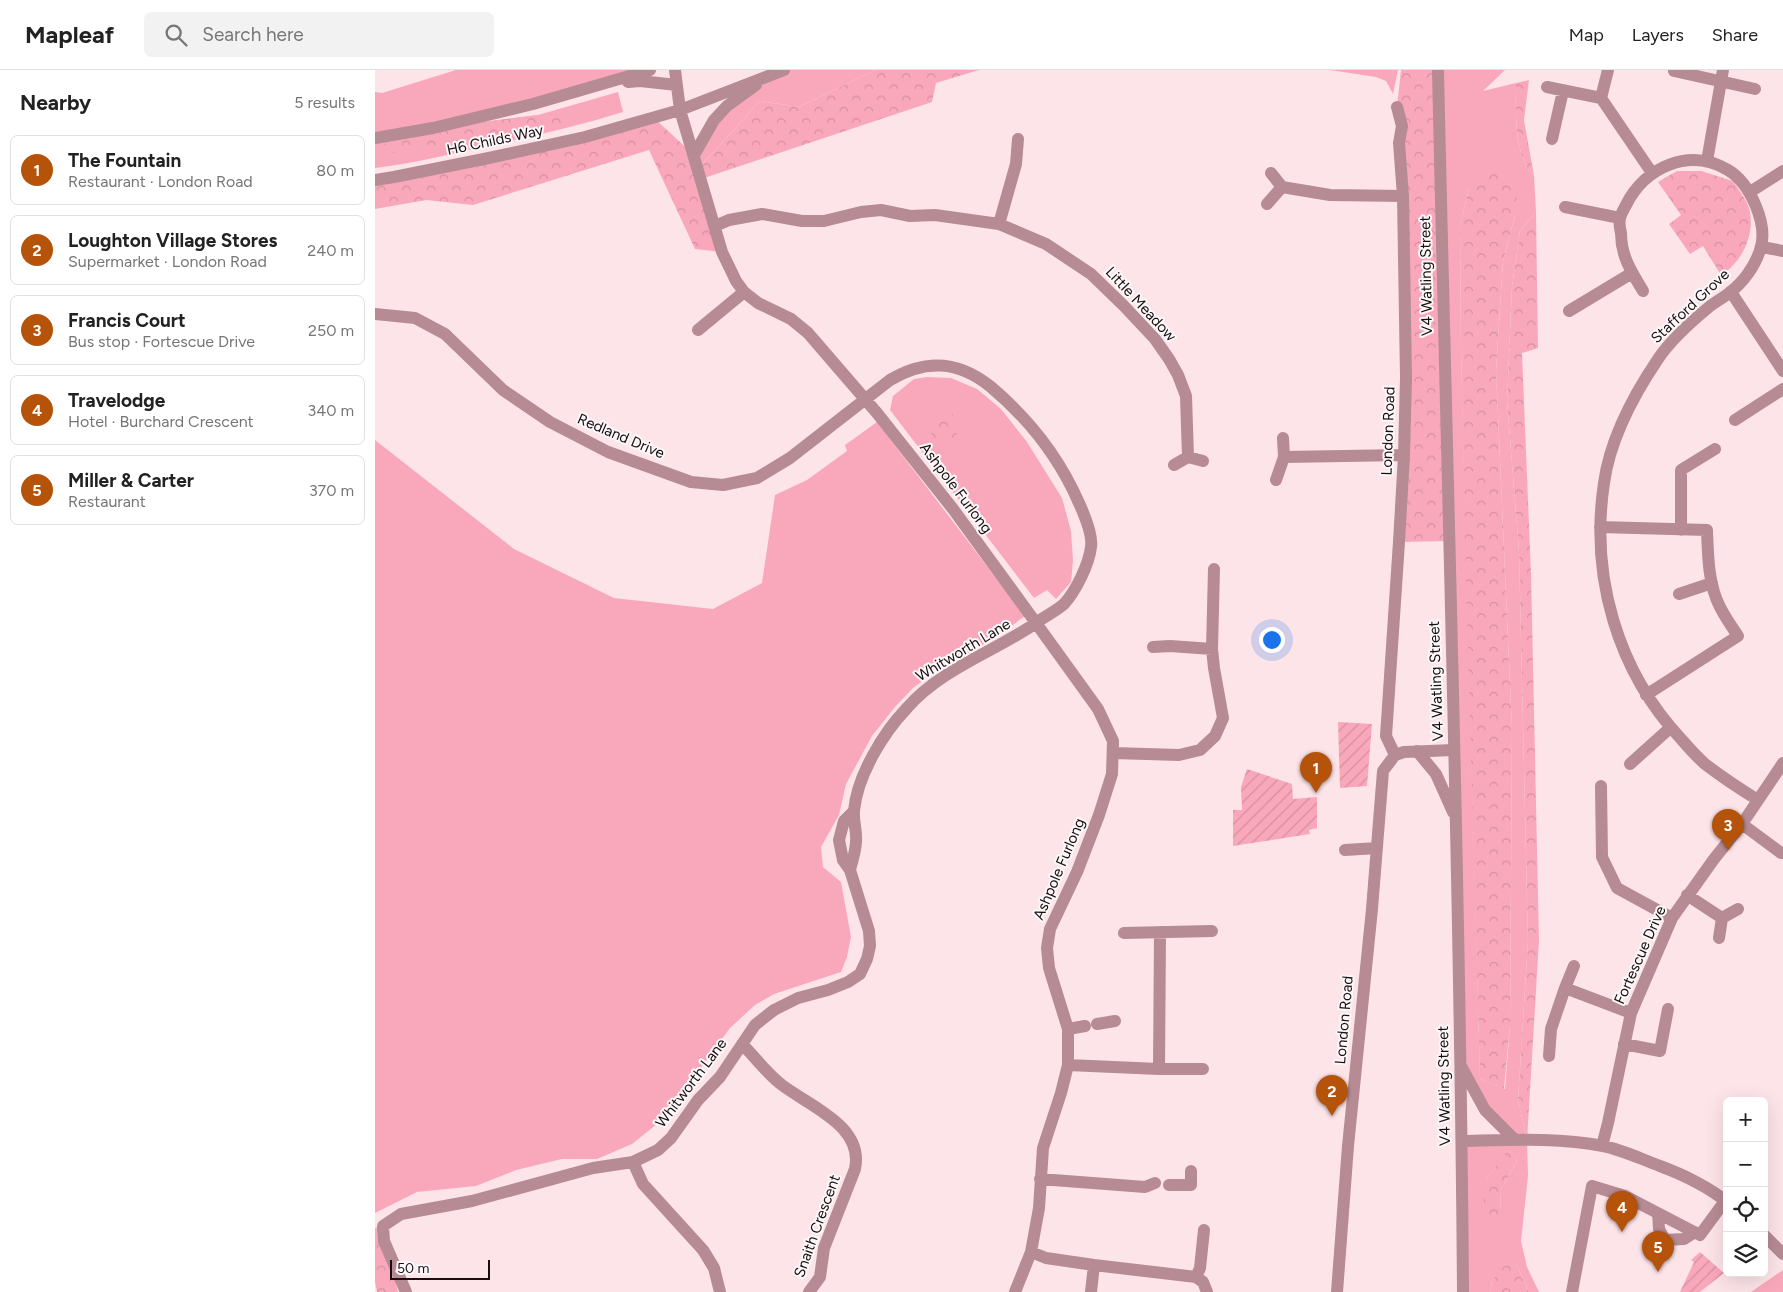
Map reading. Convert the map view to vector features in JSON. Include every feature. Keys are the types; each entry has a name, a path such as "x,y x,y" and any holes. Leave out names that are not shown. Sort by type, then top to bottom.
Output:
{"street":[{"name":"Ashpole Furlong","path":"675,70 680,110 715,226 729,267 744,292 758,303 791,320 808,333 866,399 953,509 1036,623 1098,709 1113,741 1112,774 1099,815 1077,872 1050,929 1047,948 1049,968 1068,1029 1068,1065 1043,1148 1039,1208 1031,1252 1015,1292"},
{"path":"680,110 784,70"},
{"name":"V4 Watling Street","path":"1438,70 1462,1141 1463,1292"},
{"path":"1601,98 1608,70"},
{"path":"1674,70 1721,76 1755,89"},
{"path":"643,75 677,85"},
{"name":"H6 Childs Way","path":"375,138 433,128 643,75"},
{"path":"694,155 714,120 727,106 770,75"},
{"path":"1707,161 1721,76"},
{"path":"1547,87 1601,98 1652,173"},
{"path":"1552,139 1563,91"},
{"name":"London Road","path":"1337,1292 1348,1146 1383,771 1395,755 1386,736 1404,455 1406,378 1403,196 1399,143 1402,126 1397,107"},
{"name":"H6 Childs Way","path":"375,180 394,178 484,159 680,110"},
{"path":"999,224 1016,164 1018,139"},
{"path":"1643,291 1632,273 1621,248 1620,218 1634,190 1652,173 1681,160 1707,161 1729,170 1750,192 1761,219 1762,248 1783,252"},
{"path":"1750,192 1783,171"},
{"path":"1271,173 1282,188 1330,195 1403,196"},
{"path":"1267,204 1282,188"},
{"path":"1565,206 1620,218"},
{"name":"Little Meadow","path":"715,226 729,220 763,214 802,221 824,221 861,212 881,210 910,216 935,215 999,224 1046,244 1091,274 1155,340 1178,375 1186,396 1188,457"},
{"name":"Stafford Grove","path":"1758,800 1704,763 1670,728 1646,694 1624,652 1609,610 1602,570 1600,527 1604,482 1614,441 1633,400 1660,357 1688,326 1710,306 1731,292 1753,266 1762,248"},
{"path":"1569,311 1632,273"},
{"path":"698,330 744,292"},
{"path":"1731,292 1783,371"},
{"name":"Redland Drive","path":"375,314 415,318 445,334 503,390 550,422 608,452 691,482 723,485 757,478 790,458 866,399"},
{"path":"866,399 905,370 922,365 941,365 981,379 1013,406 1040,436 1071,486 1086,518 1092,546 1081,580 1063,604 1036,623"},
{"path":"1735,420 1783,389"},
{"path":"1276,480 1284,457 1283,438"},
{"path":"1681,530 1681,470 1715,449"},
{"path":"1284,457 1404,455"},
{"path":"1174,465 1188,457 1203,461"},
{"path":"1600,527 1707,530 1708,557 1712,583 1719,606 1738,636 1646,694"},
{"path":"1113,753 1179,755 1200,750 1215,736 1223,718 1212,649 1215,569"},
{"path":"1679,594 1712,583"},
{"name":"Whitworth Lane","path":"850,870 857,841 854,811 859,789 871,759 906,708 920,694 951,673 1019,635 1036,623"},
{"path":"1153,647 1170,646 1212,649"},
{"path":"1630,764 1670,728"},
{"path":"1395,755 1404,752 1454,750"},
{"path":"1417,751 1436,774 1455,816"},
{"name":"Fortescue Drive","path":"1602,1146 1631,1013 1672,918 1713,859 1742,824 1783,762"},
{"path":"1601,786 1602,856 1617,888 1672,918"},
{"name":"Whitworth Lane","path":"405,1292 384,1241 383,1226 392,1219 401,1214 472,1201 593,1168 633,1162 658,1150 671,1138 698,1100 720,1077 755,1025 774,1010 798,998 848,982 860,974 867,959 870,946 869,932 850,870 843,860 839,840 844,821 854,811"},
{"path":"1742,824 1779,856"},
{"path":"1345,850 1377,848"},
{"path":"1687,896 1722,918"},
{"path":"1722,918 1738,909"},
{"path":"1719,938 1722,918"},
{"path":"1124,933 1212,931"},
{"path":"1159,1069 1160,932"},
{"path":"1549,1056 1551,1029 1574,966"},
{"path":"1565,988 1631,1013"},
{"path":"1624,1044 1660,1051 1669,1009"},
{"path":"1068,1029 1115,1021"},
{"name":"Snaith Crescent","path":"742,1044 781,1084 844,1128 855,1144 857,1158 855,1169 825,1248 820,1277 809,1292"},
{"path":"1460,1064 1485,1110 1515,1140"},
{"path":"1068,1065 1203,1069"},
{"path":"1462,1141 1515,1140 1581,1143 1602,1146 1621,1151 1682,1175 1723,1199"},
{"path":"633,1162 643,1184 703,1250 715,1268 720,1292"},
{"path":"1169,1185 1191,1185 1191,1171"},
{"path":"1040,1179 1150,1185"},
{"path":"1571,1292 1592,1186 1625,1196 1700,1235 1723,1205"},
{"path":"1658,1213 1659,1229 1665,1240 1684,1239 1695,1232"},
{"path":"1196,1278 1200,1268 1204,1230"},
{"path":"1768,1239 1783,1254"},
{"path":"1031,1252 1046,1258 1196,1278 1203,1282 1207,1292"},
{"path":"1091,1292 1094,1265"}],"green space":[{"path":"456,70 650,70 375,138 375,92 382,93"},
{"path":"784,70 875,70 799,107 760,101 698,169 694,155 727,106"},
{"path":"875,70 979,70 936,83 932,102 701,179 722,252 695,249 649,150 473,205 426,200 375,209 375,180 653,117 694,155 698,169 760,101 799,107"},
{"path":"1330,70 1398,70 1393,94 1386,81 1376,77"},
{"path":"1401,70 1438,70 1448,541 1399,542 1404,455 1397,107"},
{"path":"1438,70 1505,70 1483,91 1516,83 1516,119 1519,145 1522,157 1534,176 1536,212 1520,231 1512,287 1507,401 1519,551 1528,942 1518,1100 1527,1140 1528,1176 1521,1241 1527,1267 1539,1292 1529,1292 1516,1264 1492,1281 1490,1292 1463,1292 1462,1141 1514,1140 1485,1110 1460,1064","holes":["1469,189 1515,215 1503,261 1496,370 1512,729 1510,1026 1505,1089 1480,1079 1461,351 1460,226","1509,1150 1517,1161 1500,1191 1501,1210 1486,1179"]},
{"path":"1529,80 1524,120 1534,176 1522,157 1516,119 1516,83"},
{"path":"618,92 623,112 587,123 426,160 375,168 375,141 475,123 538,115"},
{"path":"571,114 571,123 460,143 375,155 375,146 475,123 538,115"},
{"path":"1506,168 1518,182 1515,215 1503,261 1496,370 1512,729 1510,1026 1504,1089 1480,1079 1466,580 1460,226 1469,189 1488,173"},
{"path":"1677,171 1701,171 1733,181 1748,205 1751,227 1746,246 1736,262 1721,275 1703,246 1690,254 1669,224 1681,215 1658,182"},
{"path":"1536,212 1538,348 1522,353 1531,574 1539,941 1527,1140 1518,1100 1528,942 1519,551 1507,401 1512,287 1520,231"},
{"path":"927,377 951,378 977,389 1001,409 1027,442 1062,498 1071,531 1073,561 1071,582 1056,599 1047,590 1034,598 890,410 893,396 914,379"},
{"path":"953,414 958,439 933,444 929,418"},
{"path":"877,422 1025,616 995,638 936,671 913,688 872,736 846,784 839,815 821,847 823,867 841,882 851,937 847,957 841,972 774,994 755,1005 730,1028 662,1120 632,1144 597,1159 562,1159 516,1170 476,1186 417,1192 375,1213 375,440 514,549 614,598 713,609 762,583 775,495 807,480 847,451 845,445"},
{"path":"1338,722 1372,724 1367,786 1340,788"},
{"path":"1247,769 1292,784 1293,799 1317,797 1317,828 1309,830 1310,834 1233,846 1233,810 1242,810 1241,787"},
{"path":"1509,1149 1517,1161 1500,1191 1501,1210 1494,1233 1484,1221 1483,1205 1486,1179"},
{"path":"383,1226 398,1292 377,1292 375,1282 375,1228"},
{"path":"1700,1252 1723,1274 1700,1292 1680,1292 1694,1262 1691,1260"},
{"path":"1516,1264 1529,1292 1490,1292 1492,1281 1504,1266"},
{"path":"1783,1270 1783,1292 1751,1292"}],"place":[{"name":"The Fountain","path":"1316,793"},
{"name":"Francis Court","path":"1728,850"},
{"name":"Loughton Village Stores","path":"1332,1116"},
{"name":"Travelodge","path":"1622,1232"},
{"name":"Miller & Carter","path":"1658,1272"}]}
